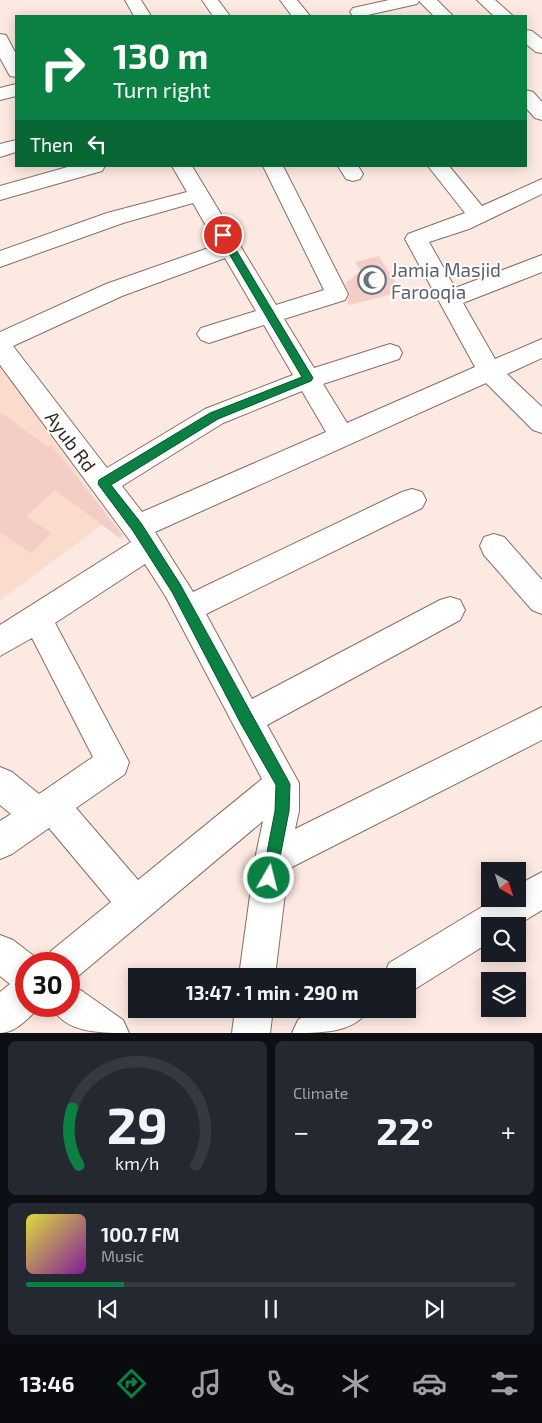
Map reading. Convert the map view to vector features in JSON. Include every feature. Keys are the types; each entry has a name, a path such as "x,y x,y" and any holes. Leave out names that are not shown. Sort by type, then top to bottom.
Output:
{"street":[{"path":"133,0 141,15"},
{"path":"210,0 220,15"},
{"path":"288,0 300,15"},
{"path":"357,9 411,0"},
{"path":"427,0 443,15"},
{"path":"485,0 503,15"},
{"path":"527,36 542,48"},
{"path":"1,42 15,70"},
{"path":"527,53 542,48"},
{"path":"0,94 15,90"},
{"path":"527,97 542,114"},
{"path":"527,127 542,122"},
{"path":"0,151 15,146"},
{"path":"0,193 91,167"},
{"path":"183,167 342,436"},
{"path":"209,334 337,294 274,167"},
{"path":"439,167 478,216"},
{"path":"542,186 478,216 416,238 490,372 542,423"},
{"path":"0,259 115,218 199,195"},
{"path":"0,342 114,290 231,248"},
{"path":"451,299 542,264"},
{"name":"Ayub Rd","path":"0,347 143,536 187,610 283,784"},
{"path":"0,642 37,618 143,536 342,436 542,348"},
{"path":"103,484 214,416 308,378 390,352"},
{"path":"187,610 412,500"},
{"path":"494,546 542,601"},
{"path":"246,719 450,610"},
{"path":"0,842 113,762 37,618"},
{"path":"272,859 542,723"},
{"path":"0,784 45,810 136,905"},
{"path":"259,968 272,859 282,811 283,784"},
{"path":"79,952 283,784"},
{"path":"415,968 542,890"},
{"path":"0,952 15,964"},
{"path":"0,1017 15,1004"},
{"path":"80,1012 110,1033"},
{"path":"251,1033 253,1018"},
{"path":"311,1033 335,1018"}],"shaded area":[{"path":"0,366 110,519 0,600"}],"building":[{"name":"Jamia Masjid Farooqia","path":"379,256 401,292 349,305 347,301 350,293 345,284 361,271 355,262"},
{"path":"0,412 48,447 51,445 123,535 120,538 55,490 26,516 51,533 31,553 0,532"}],"place":[{"name":"Jamia Masjid Farooqia","path":"372,280"}],"route":[{"path":"223,235 308,378 214,416 179,435 103,484 137,527 176,588 283,784 282,811 269,878"}]}
